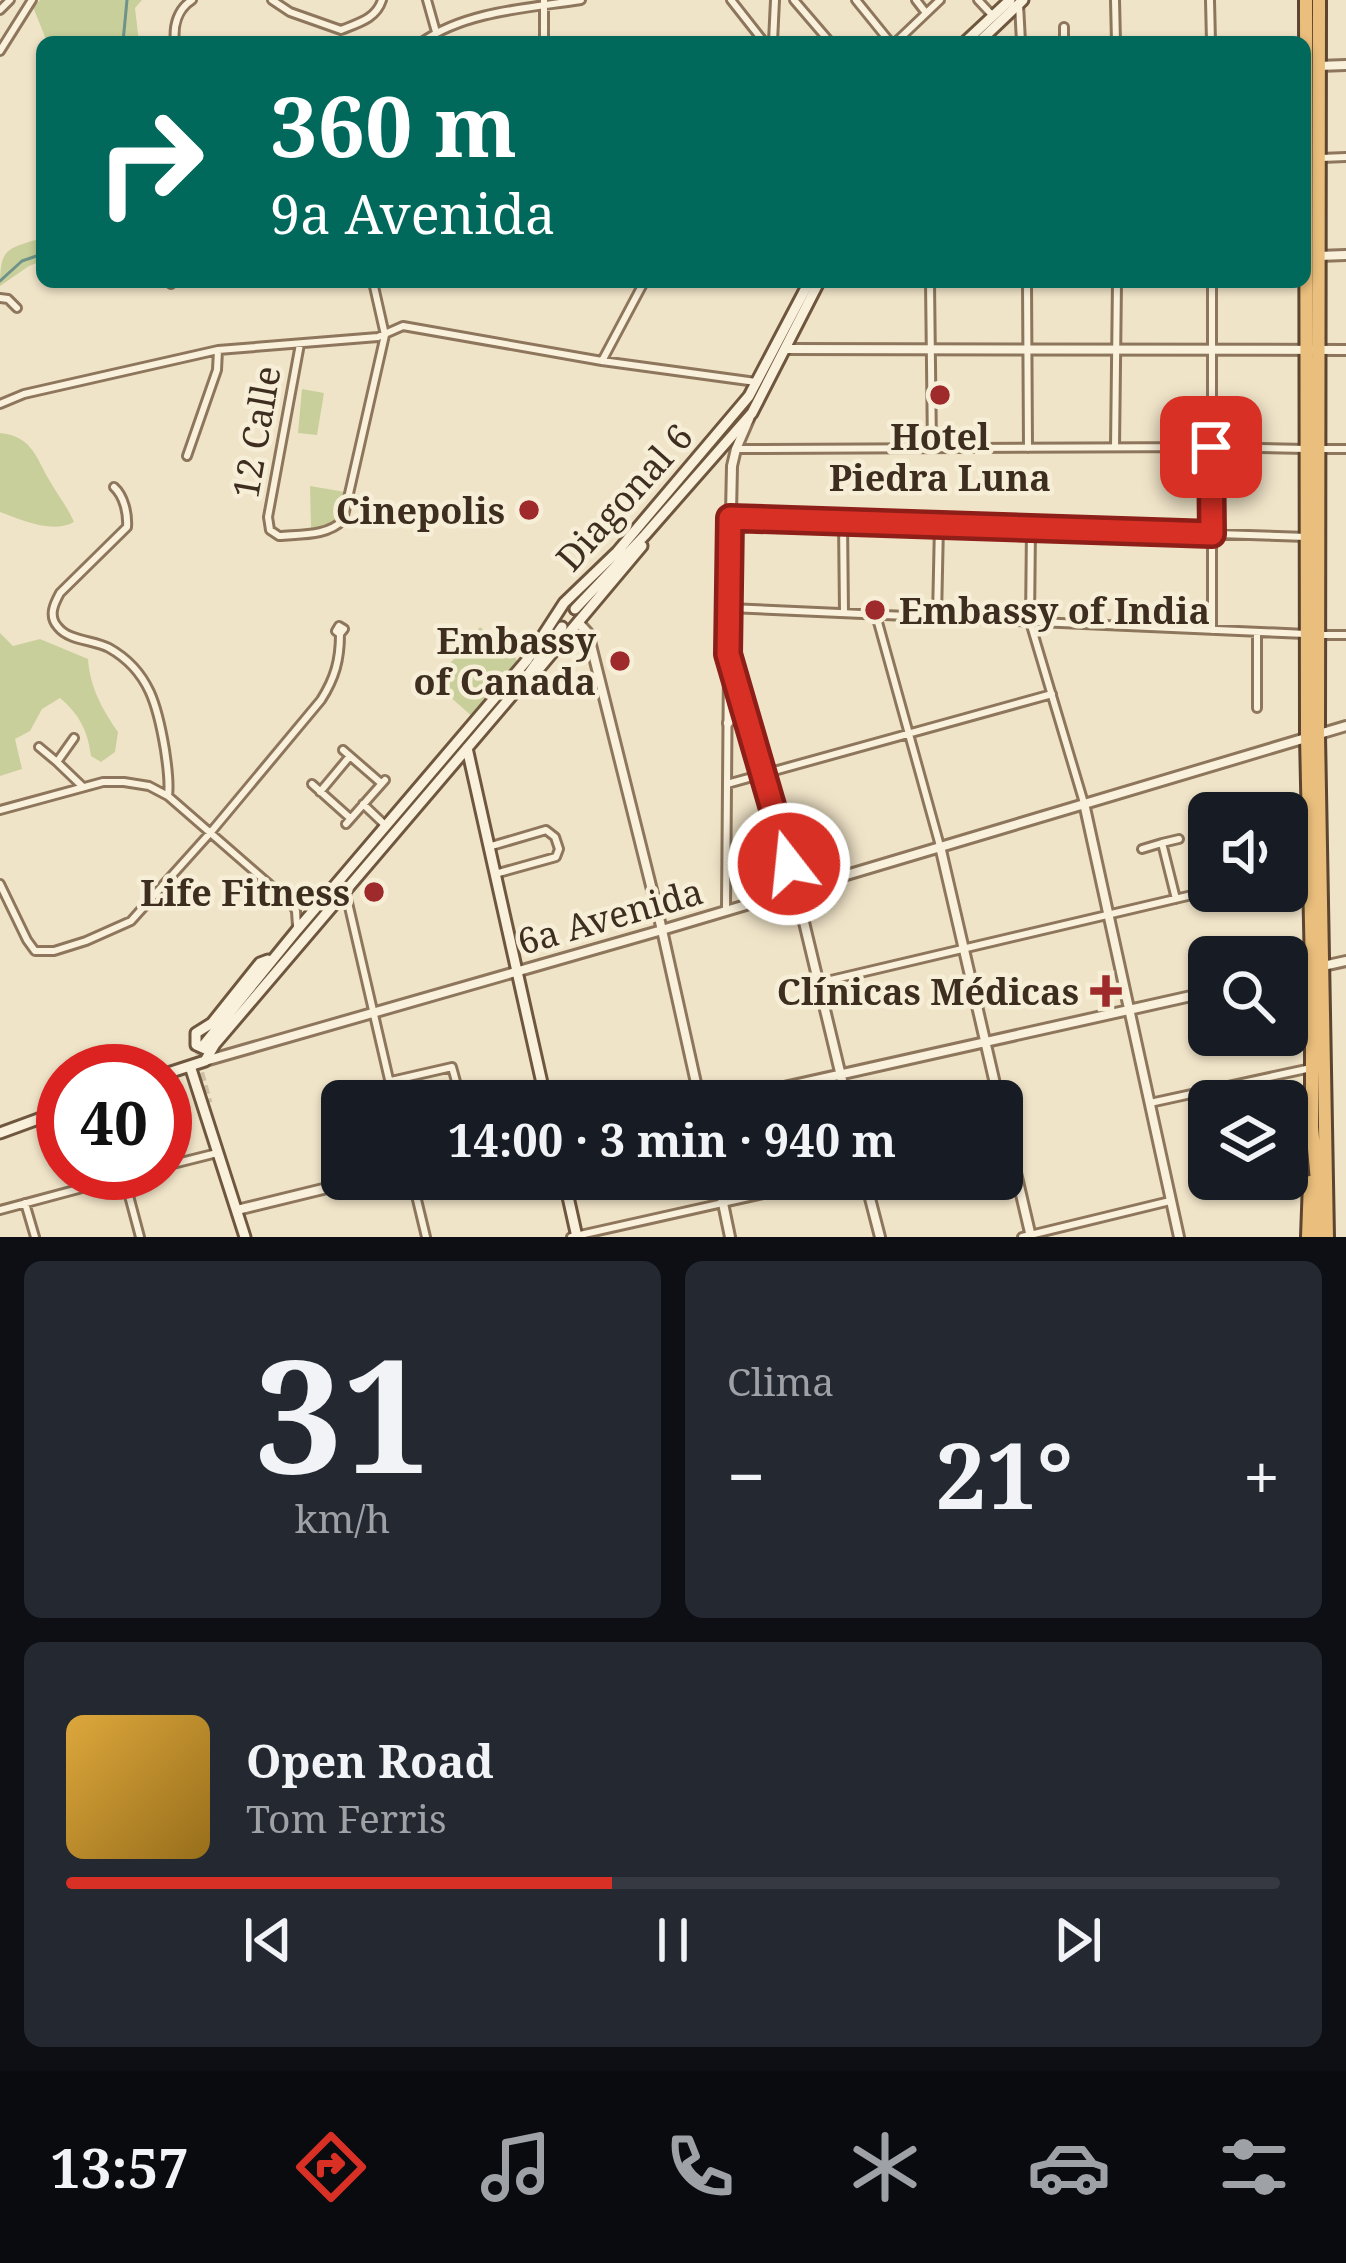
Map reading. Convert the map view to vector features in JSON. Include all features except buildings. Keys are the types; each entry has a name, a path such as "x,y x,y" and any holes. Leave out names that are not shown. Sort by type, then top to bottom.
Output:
{"highway":[{"path":"1306,0 1308,36"},
{"path":"1311,59 1319,0"},
{"path":"1308,1237 1318,968 1309,868 1311,288"},
{"path":"1312,449 1307,537 1312,634"},
{"path":"1312,736 1327,1237"},
{"path":"1312,1127 1327,1237"}],"main road":[{"path":"971,36 1017,1"},
{"path":"985,36 1017,1"},
{"name":"Diagonal 6","path":"274,957 526,662 564,603 608,560 749,397 806,288"},
{"name":"Diagonal 6","path":"575,609 752,413 816,288"},
{"name":"Diagonal 6","path":"467,748 643,545 645,535"},
{"path":"570,627 567,608 608,560"},
{"path":"206,1061 215,1044 467,748"},
{"path":"467,748 541,1080"},
{"path":"429,775 462,766 472,777"},
{"path":"215,1044 199,1048 196,1033 212,1024 260,963 274,957"},
{"path":"202,1047 274,957"},
{"name":"6a Avenida","path":"192,1065 206,1061"},
{"path":"192,1072 245,1237"},
{"path":"208,1103 229,1185"},
{"path":"0,1133 36,1120"},
{"path":"568,1200 575,1236"}],"street":[{"path":"0,10 10,0"},
{"path":"175,36 179,12 192,0"},
{"path":"272,0 341,30 369,18 382,0"},
{"path":"427,0 436,32"},
{"path":"430,36 462,21 580,0"},
{"path":"731,0 764,36"},
{"path":"770,36 776,0"},
{"path":"794,0 825,36"},
{"path":"856,0 888,36"},
{"path":"916,0 926,13"},
{"path":"900,36 940,0"},
{"path":"978,0 992,16"},
{"path":"1114,0 1115,36"},
{"path":"1210,0 1211,36"},
{"path":"0,51 31,1"},
{"path":"1017,1 1020,36"},
{"path":"544,3 544,36"},
{"path":"1064,27 1064,36"},
{"path":"1311,66 1346,64"},
{"path":"1311,159 1346,157"},
{"path":"1311,257 1346,256"},
{"path":"374,288 385,335"},
{"path":"602,362 641,288"},
{"path":"930,288 932,448"},
{"path":"1027,288 1028,448"},
{"path":"1115,447 1118,288"},
{"path":"1212,288 1212,630"},
{"path":"0,298 16,308"},
{"path":"0,404 24,394 218,350 385,335 403,326 602,362 758,382"},
{"name":"12 Calle","path":"300,344 268,518 270,530 279,536 339,526 351,496 385,335"},
{"path":"787,349 1346,350"},
{"path":"187,456 217,370 218,350"},
{"path":"726,910 732,466 752,413"},
{"path":"736,449 1346,449"},
{"path":"115,487 127,527 60,593 53,618 66,634 108,648 136,669 149,687 158,710 168,796"},
{"path":"730,518 1307,537"},
{"path":"843,522 844,613"},
{"path":"937,617 938,525"},
{"path":"1031,528 1030,622 1084,803 1179,1237"},
{"path":"729,608 1346,635"},
{"path":"876,615 940,846 994,1080"},
{"path":"570,627 588,633 695,1080"},
{"path":"1257,632 1257,708"},
{"path":"0,884 35,950 53,951 86,941 130,921 211,832 324,694 335,678 340,634"},
{"path":"732,682 747,718 796,889 841,1080"},
{"path":"727,784 1052,694"},
{"path":"728,723 735,713 747,718"},
{"name":"6a Avenida","path":"206,1061 1346,726"},
{"path":"57,762 62,747 74,738"},
{"path":"39,747 83,787"},
{"path":"312,784 349,822 383,782 347,753 320,792"},
{"path":"0,810 113,781 149,786 168,796 292,904 297,930"},
{"path":"364,804 385,825"},
{"path":"488,848 547,830 560,849 556,857 494,874"},
{"path":"1142,849 1178,838"},
{"path":"1162,843 1175,894"},
{"path":"345,892 389,1080"},
{"path":"818,982 1188,893"},
{"path":"1308,970 1346,961"},
{"path":"817,1080 1188,997"},
{"path":"394,1080 452,1067 456,1080"},
{"path":"1150,1103 1313,1068"},
{"path":"192,1159 218,1153"},
{"path":"237,1210 321,1189"},
{"path":"0,1210 36,1200"},
{"path":"130,1200 140,1237"},
{"path":"417,1200 426,1237"},
{"path":"575,1236 732,1200"},
{"path":"871,1200 880,1237"},
{"path":"1020,1200 1028,1236 1172,1201"},
{"path":"723,1202 730,1237"},
{"path":"25,1203 34,1237"}],"green space":[{"path":"40,0 142,0 135,8 138,36 45,36 33,7"},
{"path":"36,240 36,263 0,286 4,257"},
{"path":"302,389 324,393 317,435 298,433"},
{"path":"0,433 30,448 74,522 47,526 0,512"},
{"path":"310,486 351,493 343,519 311,528"},
{"path":"480,627 518,662 478,707 474,718 448,695 448,666"},
{"path":"0,633 13,646 40,639 88,659 98,697 118,732 115,752 101,762 91,756 82,724 60,698 42,709 30,731 15,739 22,769 0,776"}],"waterway":[{"path":"124,36 127,0"},
{"path":"0,281 22,261 36,256"}],"tunnel":[{"path":"202,1047 197,1063 208,1103"}],"place":[{"name":"Hotel Piedra Luna","path":"940,395"},
{"name":"Cinepolis","path":"529,510"},
{"name":"Embassy of India","path":"875,610"},
{"name":"Embassy of Canada","path":"620,661"},
{"name":"Life Fitness","path":"374,892"},
{"name":"Clínicas Médicas","path":"1106,991"}],"route":[{"path":"789,864 728,654 730,518 1212,534 1211,447"}]}
